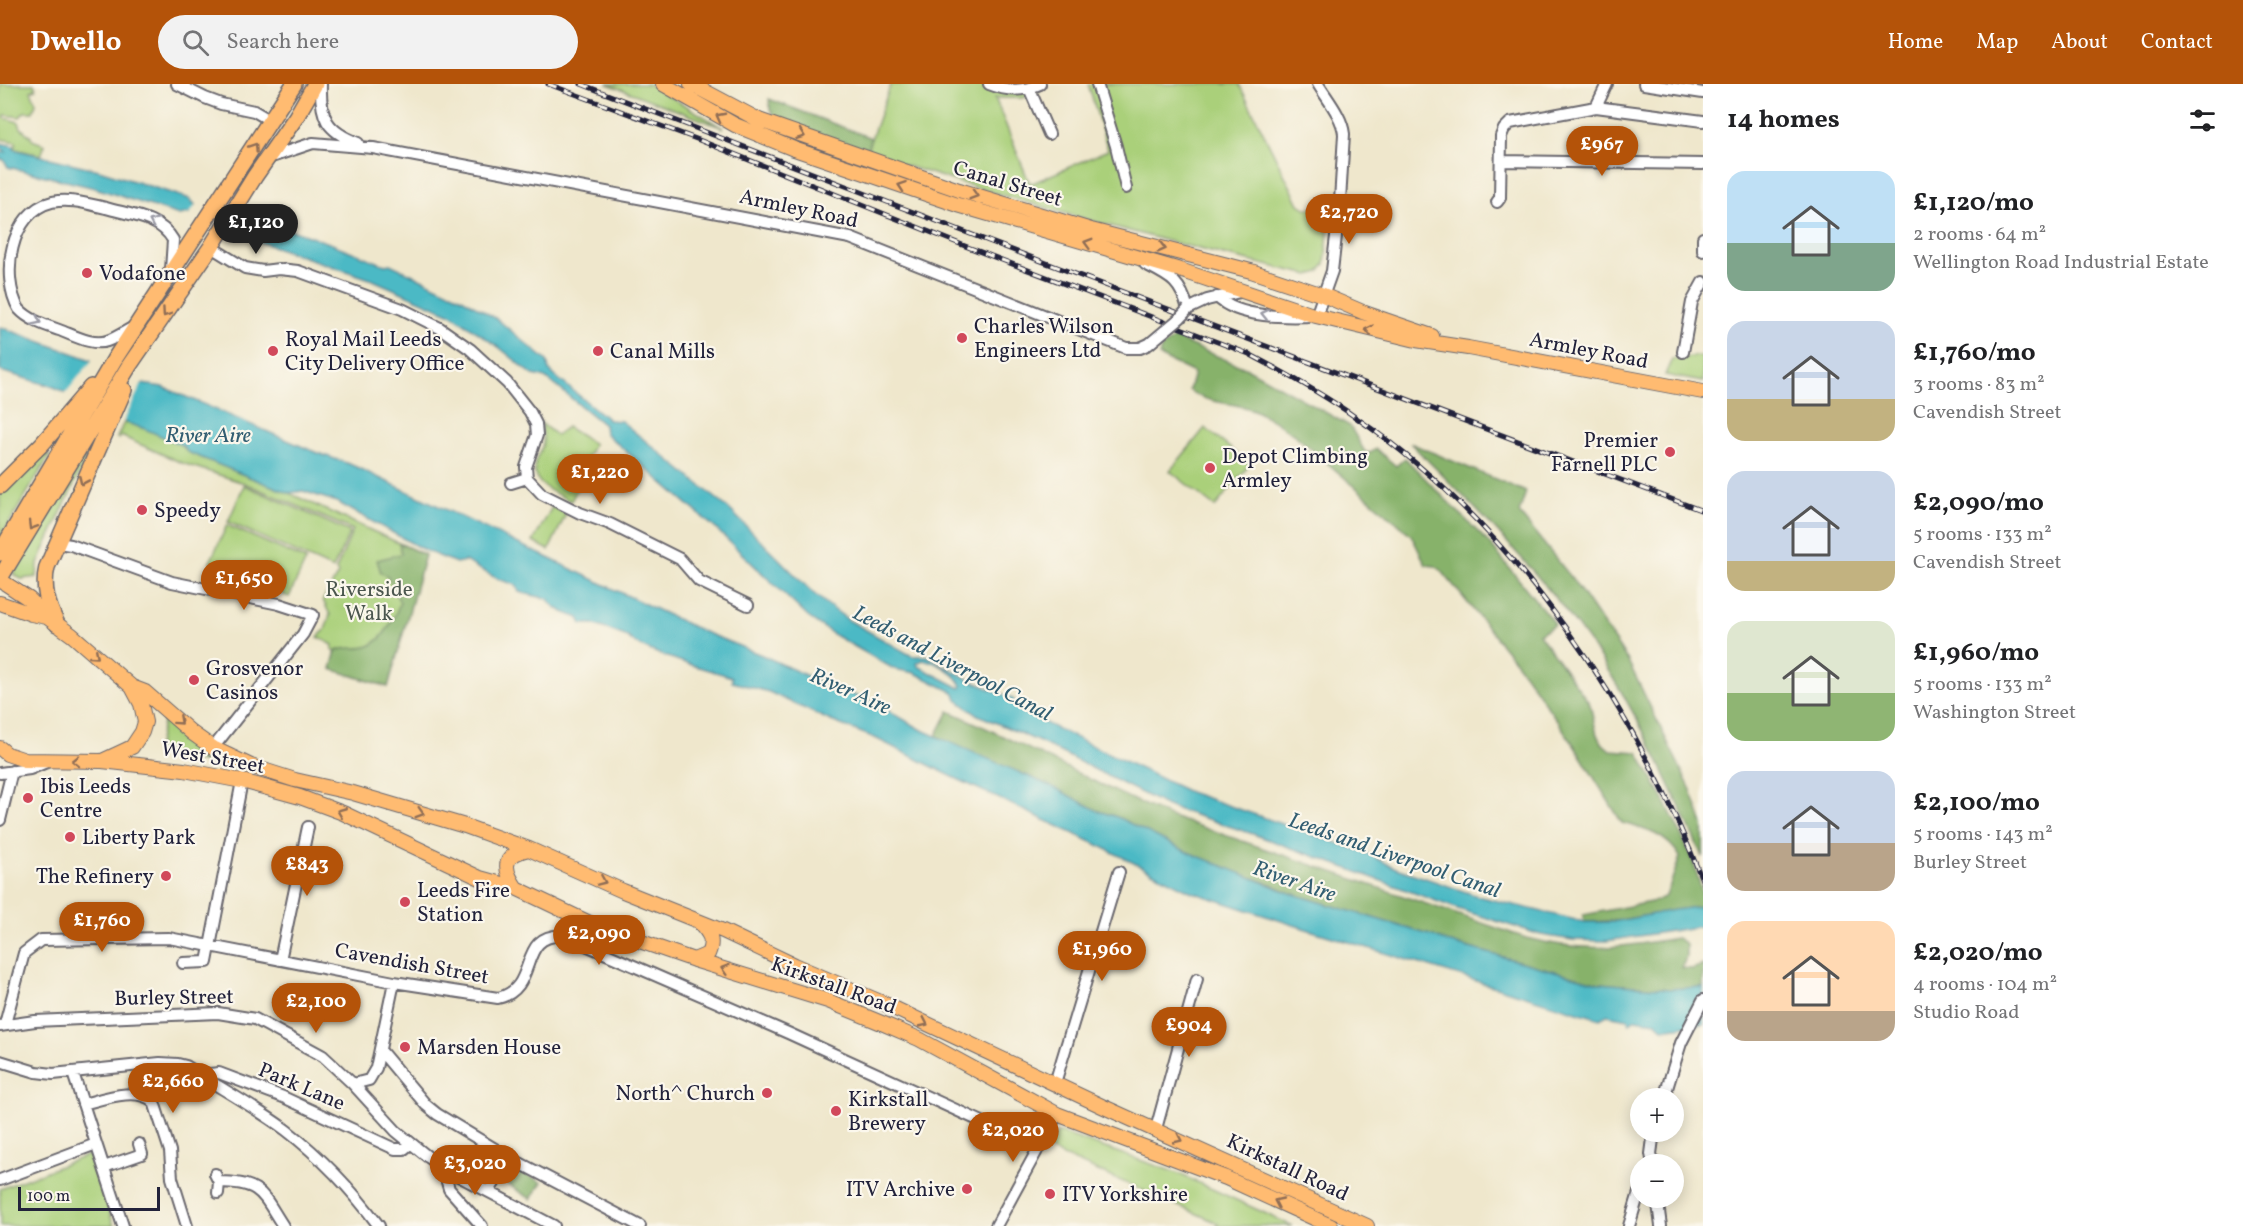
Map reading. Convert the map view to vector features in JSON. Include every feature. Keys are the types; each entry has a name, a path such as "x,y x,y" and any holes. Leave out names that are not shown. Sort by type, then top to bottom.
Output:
{"highway":[{"path":"52,621 44,582 47,567 57,543 89,418 114,360 294,84"},
{"path":"0,579 4,555 89,418 129,366 211,247 315,84"},
{"path":"0,486 42,444 89,418"}],"main road":[{"name":"Canal Street","path":"663,84 717,116 750,132 958,205 1120,252 1316,316 1416,340 1468,348"},
{"name":"Canal Street","path":"691,84 759,120 959,190 1090,230 1251,272 1323,295 1374,316 1468,348"},
{"name":"Armley Road","path":"1468,348 1703,392"},
{"name":"Kirkstall Road","path":"0,579 29,599 132,687 146,692 192,733 230,757 265,771 364,796 465,826 529,849 882,1003 1367,1226"},
{"path":"0,603 52,621"},
{"path":"102,761 132,747 142,732 145,722 144,713 132,687"},
{"name":"West Street","path":"0,748 7,754 25,760 102,761 184,770 242,781 315,802"},
{"name":"Kirkstall Road","path":"315,802 389,834 480,878 516,888 596,926 693,960 802,993 875,1020 919,1039 1057,1114 1226,1178 1331,1226"},
{"path":"516,888 506,867 509,858 517,851 529,849"},
{"path":"693,960 708,954 711,946 711,935 699,922"},
{"path":"1006,1086 1002,1077 1003,1071 1007,1067 1017,1065"},
{"path":"1102,1131 1109,1115 1104,1107"}],"street":[{"path":"177,84 221,104 254,111 271,121"},
{"path":"321,84 320,102 327,129 322,142"},
{"path":"989,84 1009,90 1035,86 1049,134"},
{"path":"1097,84 1126,188"},
{"path":"1217,297 1236,308 1277,317 1316,316 1332,272 1340,201 1344,134 1340,120 1318,84"},
{"path":"1596,107 1607,84"},
{"path":"1644,84 1703,93"},
{"path":"1497,202 1500,198 1501,136 1510,123 1596,107 1703,121"},
{"name":"Armley Road","path":"326,120 336,133 373,148"},
{"name":"Armley Road","path":"268,158 297,147 322,142 373,148 850,238 1126,348 1140,348 1149,344 1188,309 1217,297 1244,291"},
{"path":"1501,161 1703,164"},
{"path":"137,324 106,342 94,342 43,324 16,308 3,279 5,254 16,232 35,209 51,202 68,200 90,204 145,219 165,228 174,240 171,270"},
{"path":"1703,238 1703,251"},
{"path":"211,247 245,268 263,271 279,269 298,271 421,317 470,349 507,382 530,412 536,424 537,435 526,467 527,478 542,494 580,513 610,524 680,559 699,581 748,605"},
{"path":"1120,252 1174,279 1184,293 1188,309"},
{"path":"1683,352 1692,302 1703,282"},
{"path":"511,483 527,478"},
{"path":"57,543 70,545 127,568 172,582 279,604 313,615 303,634 213,747"},
{"path":"0,773 30,770 49,761"},
{"path":"0,820 12,771"},
{"path":"183,963 207,962 242,781"},
{"path":"280,960 308,827"},
{"path":"1055,1083 1119,872"},
{"name":"Cavendish Street","path":"2,1025 24,953 41,940 169,938 394,982 498,998 507,996 516,990 522,981 534,948 543,938 555,935 565,936 799,1038 1039,1148"},
{"path":"1156,1129 1197,979"},
{"path":"353,1084 369,1080 373,1075 394,982"},
{"path":"1667,1088 1685,1035 1703,1000"},
{"name":"Burley Street","path":"2,1025 84,1018 231,1014 255,1019 300,1041 323,1056 410,1144 449,1171 554,1226"},
{"path":"380,1050 426,1105 446,1120 510,1158 640,1226"},
{"name":"Park Lane","path":"0,1061 36,1072 53,1074 160,1063 186,1066 200,1075 219,1073 283,1097 395,1149 404,1149 410,1144"},
{"path":"73,1073 123,1226"},
{"path":"200,1075 265,1116 306,1146 348,1188 380,1226"},
{"path":"83,1104 135,1095 149,1097 154,1102 170,1151 172,1178 187,1226"},
{"path":"996,1226 1057,1114"},
{"path":"0,1180 96,1144"},
{"path":"104,1167 142,1154 139,1144"},
{"path":"489,1191 510,1158"},
{"path":"449,1171 447,1182 449,1189 483,1226"},
{"path":"217,1183 249,1185 264,1195 281,1223 268,1226"},
{"path":"1629,1226 1635,1208"},
{"path":"1659,1208 1661,1226"}],"green space":[{"path":"0,84 34,84 36,89 31,91 36,103 33,112 24,112 20,117 5,115 4,118 19,122 21,128 32,140 45,145 41,155 15,149 16,142 0,139"},
{"path":"607,84 649,84 723,128 621,89"},
{"path":"891,84 1034,84 1039,93 1022,98 995,98 1029,182 1033,183 1108,150 1088,84 1239,84 1299,204 1305,208 1330,209 1325,264 1319,272 1310,275 1198,249 1086,219 866,153"},
{"path":"769,99 871,138 866,153 779,121 770,110"},
{"path":"1174,338 1250,370 1350,426 1365,452 1370,453 1376,449 1396,466 1405,458 1489,543 1555,624 1539,634 1590,704 1597,735 1603,744 1610,750 1638,752 1688,849 1701,889 1703,906 1629,919 1584,922 1583,915 1656,901 1666,896 1680,857 1675,849 1655,834 1622,823 1572,742 1519,666 1441,570 1435,566 1426,565 1411,535 1296,436 1274,421 1251,409 1203,398 1189,390 1194,373 1159,356 1161,348"},
{"path":"1703,357 1703,382 1665,375 1672,359"},
{"name":"Riverside Walk","path":"124,422 168,438 187,452 289,493 425,555 388,687 331,669 336,651 332,649 333,645 318,637 325,630 330,615 323,600 338,574 336,570 353,530 244,483 182,463 121,436 119,439 117,438"},
{"path":"541,423 556,435 567,427 594,444 575,479 581,482 571,501 544,486 536,475 534,468 543,440"},
{"name":"Depot Climbing Armley","path":"1205,428 1250,464 1215,507 1170,471"},
{"path":"98,432 38,563 37,577 21,579 13,574"},
{"path":"1410,443 1526,492 1519,513 1571,577 1628,661 1691,790 1703,825 1703,858 1642,729 1598,655 1533,571"},
{"path":"41,453 50,455 0,538 0,495"},
{"path":"244,485 350,532 333,569 228,522"},
{"path":"552,507 566,514 549,550 533,542"},
{"path":"227,525 306,560 289,597 210,562"},
{"path":"399,543 425,555 388,687 331,669 336,651 362,648 375,643 392,621 400,603 388,576 381,573 377,560 401,554"},
{"path":"949,711 1172,817 1526,938 1566,946 1601,947 1677,938 1686,944 1686,957 1682,968 1692,969 1703,965 1703,987 1669,989 1599,983 1447,942 1290,893 1185,851 1031,777 973,754 936,736"},
{"path":"165,713 248,770 156,754"},
{"path":"1057,1133 1177,1173 1293,1226 1217,1226 1218,1223 1047,1149"},
{"path":"91,1154 114,1226 0,1226 0,1189"},
{"path":"519,1171 542,1182 531,1199 507,1184 512,1174"}],"water":[{"path":"0,143 14,146 14,149 21,151 99,170 190,199 196,206 282,227 385,265 390,264 462,298 497,319 547,361 549,370 555,376 609,420 621,421 728,508 813,593 850,621 912,656 927,656 968,679 1013,699 1022,712 1189,792 1364,852 1396,868 1481,897 1584,922 1612,922 1703,906 1703,926 1606,941 1573,940 1541,935 1458,909 1253,834 1167,806 1042,743 976,714 957,700 955,693 915,673 894,669 808,617 715,528 605,433 604,425 550,381 533,375 500,348 451,314 373,280 257,241 245,231 190,213 179,215 95,188 8,167 4,160 0,159 0,152 6,152 0,147","holes":["923,660 951,673 962,686 960,688 918,666 917,663"]},
{"name":"River Aire","path":"0,327 86,358 135,383 163,387 315,452 352,465 704,632 764,656 831,687 873,702 924,731 1055,788 1098,811 1117,817 1185,851 1290,893 1447,942 1599,983 1669,989 1703,987 1703,1024 1663,1028 1656,1022 1635,1019 1629,1024 1628,1019 1607,1015 1600,1019 1192,892 875,738 831,721 769,692 732,682 732,677 646,649 628,637 593,624 582,624 579,618 558,609 548,599 519,592 516,585 498,579 465,561 456,563 424,550 337,502 303,491 289,493 187,452 184,446 124,422 54,387 0,371"}],"pier":[{"path":"197,203 254,216 243,233 188,216"},
{"path":"93,359 136,380 143,381 122,425 64,395"}],"railway":[{"path":"548,84 699,140 965,246 1249,354 1345,410 1415,462 1468,512 1518,566 1564,625 1605,687 1642,751 1675,816 1703,882"},
{"path":"581,84 991,242 1703,511"}],"place":[{"name":"Vodafone","path":"87,273"},
{"name":"Charles Wilson Engineers Ltd","path":"962,338"},
{"name":"Royal Mail Leeds City Delivery Office","path":"273,351"},
{"name":"Canal Mills","path":"598,351"},
{"name":"Premier Farnell PLC","path":"1670,452"},
{"name":"Depot Climbing Armley","path":"1210,468"},
{"name":"Speedy","path":"142,510"},
{"name":"Grosvenor Casinos","path":"194,680"},
{"name":"Ibis Leeds Centre","path":"28,798"},
{"name":"Liberty Park","path":"70,837"},
{"name":"The Refinery","path":"166,876"},
{"name":"Leeds Fire Station","path":"405,902"},
{"name":"Marsden House","path":"405,1047"},
{"name":"North^ Church","path":"767,1093"},
{"name":"Kirkstall Brewery","path":"836,1111"},
{"name":"ITV Archive","path":"967,1189"},
{"name":"ITV Yorkshire","path":"1050,1194"}],"water label":[{"name":"Leeds and Liverpool Canal","path":"953,662"},
{"name":"Leeds and Liverpool Canal","path":"1395,854"}]}
